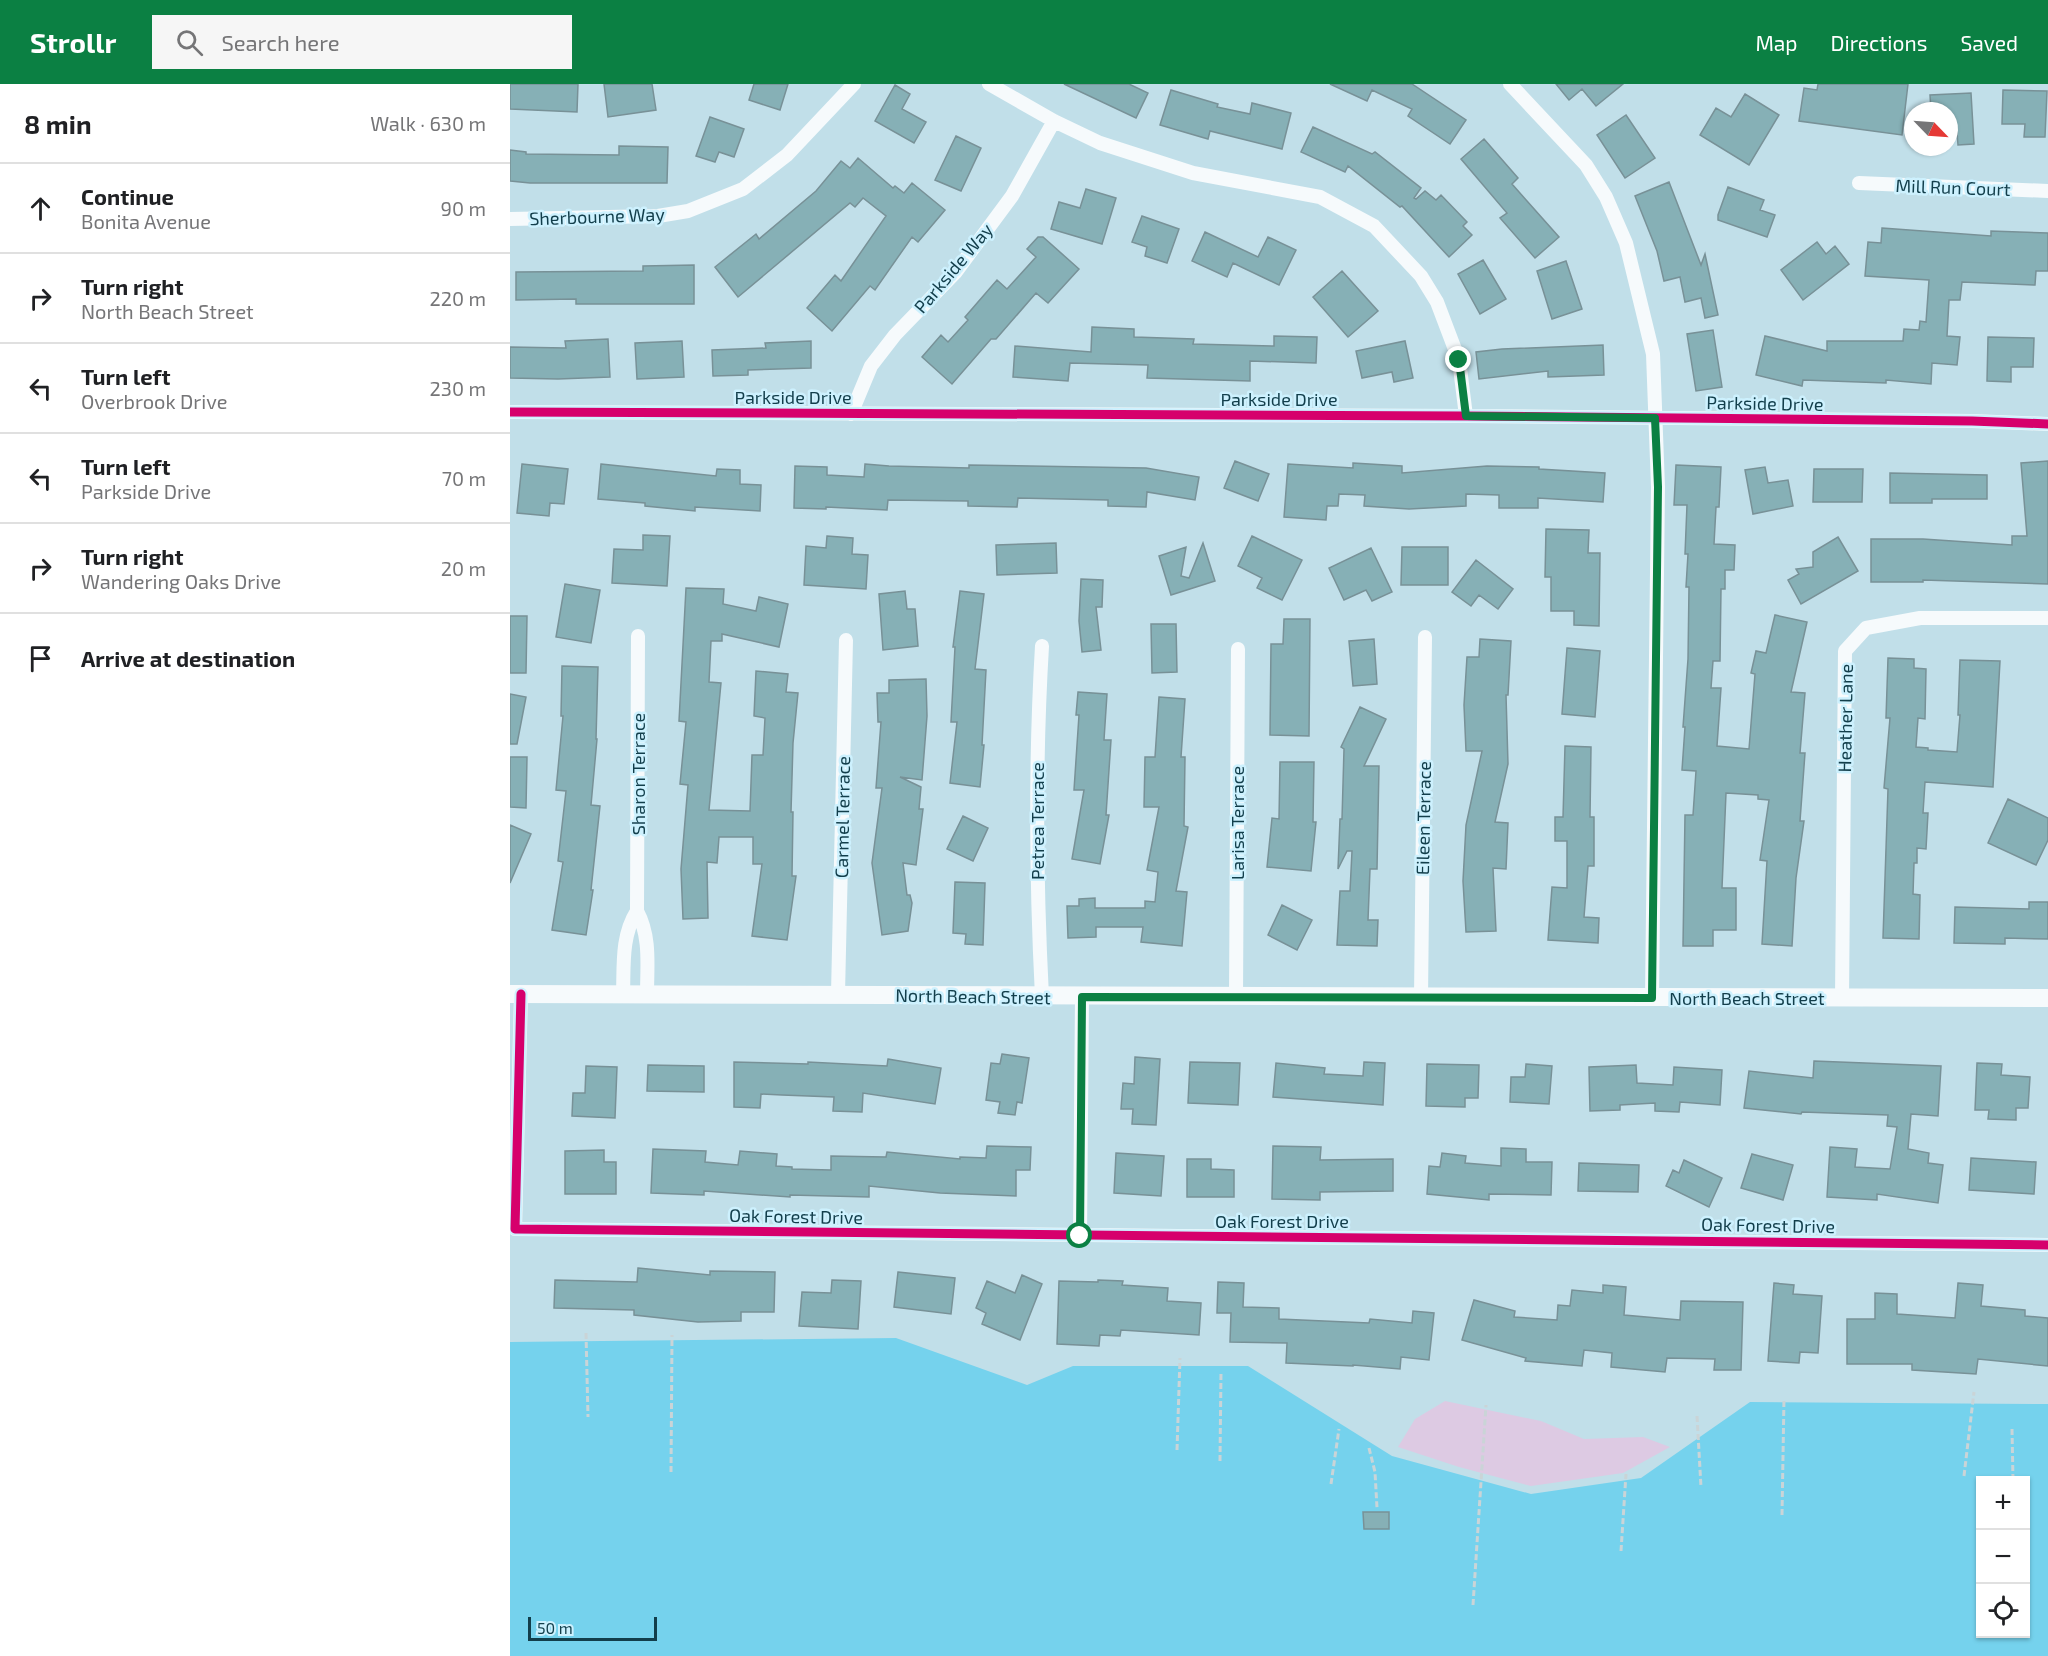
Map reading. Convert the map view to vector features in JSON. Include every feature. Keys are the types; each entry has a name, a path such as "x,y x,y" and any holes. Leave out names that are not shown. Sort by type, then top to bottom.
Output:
{"street":[{"name":"Sherbourne Way","path":"510,219 658,216 688,211 743,189 787,154 854,84"},
{"path":"989,84 1054,121 1100,142 1193,173 1320,197 1374,226 1421,276 1437,302 1459,360 1466,416"},
{"path":"1510,84 1586,165 1606,198 1626,243 1653,354 1658,487 1652,998"},
{"name":"Parkside Way","path":"851,414 871,366 895,335 955,273 1012,196 1054,121"},
{"name":"Mill Run Court","path":"1859,183 2048,191"},
{"name":"Parkside Drive","path":"510,412 1466,416 1972,421 2048,424"},
{"name":"Heather Lane","path":"1842,999 1845,651 1866,628 1920,618 2048,618"},
{"name":"Sharon Terrace","path":"638,636 637,911 644,924 648,950 647,995"},
{"name":"Eileen Terrace","path":"1421,998 1425,638"},
{"name":"Carmel Terrace","path":"838,994 846,640"},
{"name":"Petrea Terrace","path":"1042,646 1037,734 1037,896 1042,997"},
{"name":"Larisa Terrace","path":"1236,997 1238,649"},
{"name":"Sharon Terrace","path":"623,995 624,950 629,924 637,911"},
{"name":"North Beach Street","path":"516,994 2048,998"},
{"name":"Oak Forest Drive","path":"516,994 515,1229 2048,1245"},
{"path":"1080,1236 1082,997"}],"path":[{"path":"586,1333 588,1417"},
{"path":"670,1472 672,1335"},
{"path":"1176,1450 1180,1358"},
{"path":"1220,1461 1221,1372"},
{"path":"1964,1476 1974,1392"},
{"path":"1782,1515 1784,1398"},
{"path":"1473,1605 1486,1405"},
{"path":"1697,1416 1701,1487"},
{"path":"1331,1484 1339,1429"},
{"path":"2012,1429 2013,1476"},
{"path":"1369,1448 1375,1472 1377,1508"},
{"path":"1622,1551 1626,1474"}],"shaded area":[{"path":"1445,1401 1541,1421 1584,1439 1643,1437 1670,1447 1623,1473 1531,1486 1459,1467 1398,1447 1415,1419"}],"water":[{"path":"896,1338 1027,1385 1073,1366 1248,1366 1392,1456 1531,1494 1641,1478 1750,1402 2048,1404 2048,1656 510,1656 510,1342"}],"building":[{"path":"510,84 578,84 577,112 510,109"},
{"path":"604,84 652,84 656,110 608,117"},
{"path":"754,84 788,84 780,110 749,100"},
{"path":"1064,84 1129,84 1148,93 1136,118"},
{"path":"1330,84 1412,84 1466,120 1450,144 1408,116 1412,109 1372,90 1367,101"},
{"path":"1556,84 1623,84 1596,106 1582,89 1569,100"},
{"path":"1818,84 1908,84 1906,102 1904,102 1902,135 1799,121 1804,88 1817,90"},
{"path":"895,85 910,94 902,109 926,122 914,143 875,121"},
{"path":"1171,90 1218,104 1217,107 1250,114 1252,103 1291,113 1282,149 1210,131 1208,139 1160,125"},
{"path":"2003,90 2047,91 2045,137 2024,137 2025,124 2002,124"},
{"path":"1971,93 1974,144 1958,145 1958,102 1930,102 1930,95"},
{"path":"1745,94 1779,115 1749,165 1700,135 1716,108 1731,117"},
{"path":"1626,115 1655,158 1625,178 1597,135"},
{"path":"710,117 744,129 734,157 719,152 715,162 696,156"},
{"path":"1313,127 1372,154 1375,152 1421,188 1414,198 1416,199 1425,191 1436,200 1441,195 1467,222 1463,226 1472,235 1449,257 1402,206 1400,207 1348,166 1345,172 1301,152"},
{"path":"956,136 981,148 961,191 935,180"},
{"path":"1484,139 1518,178 1512,184 1559,237 1535,258 1500,218 1507,213 1461,159"},
{"path":"619,146 668,147 667,183 510,181 510,150 526,152 526,154 619,155"},
{"path":"858,158 893,188 895,186 904,193 912,183 945,210 918,242 912,237 875,290 870,286 832,331 807,308 835,275 841,281 886,216 863,198 855,207 850,203 738,297 715,267 756,234 759,239 816,191 841,161 850,168"},
{"path":"1669,182 1701,265 1705,254 1718,315 1705,318 1701,298 1685,302 1680,277 1664,281 1657,251 1635,196"},
{"path":"1728,187 1764,200 1760,210 1775,215 1767,237 1718,220"},
{"path":"1086,189 1116,198 1102,244 1051,229 1059,202 1080,208"},
{"path":"1142,216 1179,229 1167,263 1145,256 1147,247 1132,242"},
{"path":"1882,228 1991,236 1991,231 2048,233 2048,271 2036,271 2035,285 1962,282 1960,300 1949,300 1947,336 1960,337 1957,365 1932,363 1931,384 1886,380 1886,383 1803,380 1802,386 1756,375 1765,336 1827,351 1827,341 1903,341 1904,329 1919,330 1920,321 1926,322 1929,280 1865,276 1868,242 1881,243"},
{"path":"1205,232 1258,257 1268,237 1296,250 1279,285 1233,263 1227,277 1192,261"},
{"path":"1038,237 1043,237 1079,269 1048,303 1036,293 996,339 991,339 952,384 922,357 941,335 948,342 968,320 965,317 997,280 1007,289 1036,257 1027,249"},
{"path":"1817,242 1826,254 1835,246 1849,264 1803,300 1781,270"},
{"path":"1483,260 1506,299 1480,314 1458,274"},
{"path":"1566,261 1582,309 1552,319 1537,271"},
{"path":"694,265 694,304 576,304 576,299 516,300 516,272 643,271 643,266"},
{"path":"1342,271 1378,311 1348,337 1313,297"},
{"path":"1092,327 1134,329 1134,337 1194,339 1193,344 1274,346 1274,336 1317,337 1316,363 1250,361 1250,381 1147,378 1148,365 1070,363 1068,381 1013,377 1015,346 1091,352"},
{"path":"1713,330 1722,387 1696,391 1687,334"},
{"path":"1988,337 2034,338 2033,367 2011,367 2011,382 1987,381"},
{"path":"608,339 610,377 510,378 510,347 566,348 565,341"},
{"path":"682,341 684,377 637,379 635,343"},
{"path":"811,341 811,368 748,370 748,375 713,376 712,350 766,348 765,343"},
{"path":"1405,341 1413,378 1394,382 1392,372 1362,378 1356,351"},
{"path":"1603,345 1604,375 1548,377 1548,371 1479,379 1476,352"},
{"path":"1235,461 1269,474 1258,501 1224,488"},
{"path":"2048,461 2048,584 1923,580 1923,582 1871,582 1871,539 1923,539 2012,545 2012,536 2027,536 2021,463"},
{"path":"1353,463 1402,466 1402,473 1487,466 1539,467 1539,469 1605,473 1603,502 1538,498 1538,508 1499,508 1499,495 1466,494 1466,506 1409,509 1364,506 1365,495 1339,494 1338,506 1327,506 1326,520 1284,517 1288,464 1353,468"},
{"path":"522,464 568,469 564,504 550,503 549,516 517,513"},
{"path":"601,464 716,476 717,469 740,470 740,484 761,485 760,511 695,507 695,511 645,506 645,503 598,499"},
{"path":"865,464 969,468 969,465 1146,468 1199,477 1195,500 1147,492 1146,507 1108,506 1108,500 1018,498 1017,507 968,506 968,501 888,500 887,510 794,508 795,466 827,467 827,475 864,477"},
{"path":"1676,465 1721,467 1714,544 1735,545 1734,570 1725,570 1725,589 1721,589 1720,661 1713,661 1711,688 1721,688 1717,746 1749,749 1755,674 1751,673 1756,651 1766,653 1775,615 1807,622 1791,692 1805,693 1800,753 1805,753 1800,821 1804,821 1796,878 1792,946 1762,944 1767,861 1760,860 1769,800 1758,799 1758,795 1726,793 1722,888 1736,888 1736,930 1713,930 1713,946 1683,946 1685,815 1693,815 1696,771 1682,770 1689,587 1686,587 1688,554 1685,554 1687,505 1674,505"},
{"path":"1765,467 1768,483 1788,480 1793,506 1753,514 1745,470"},
{"path":"1814,469 1863,469 1862,502 1813,502"},
{"path":"1890,473 1987,475 1987,499 1932,499 1932,503 1890,503"},
{"path":"1546,529 1589,530 1588,553 1600,553 1599,626 1574,625 1574,611 1551,611 1551,577 1545,577"},
{"path":"643,535 670,536 667,586 612,583 614,549 643,550"},
{"path":"827,536 853,538 852,554 868,555 866,589 804,585 806,546 826,548"},
{"path":"1252,536 1302,560 1282,600 1257,588 1262,578 1238,566"},
{"path":"1838,537 1858,571 1801,604 1788,580 1799,574 1796,569 1813,567 1813,552"},
{"path":"1056,543 1057,573 997,575 996,545"},
{"path":"1203,543 1215,581 1171,595 1159,556 1186,547 1181,576 1189,578"},
{"path":"1402,547 1448,547 1448,585 1401,585"},
{"path":"1371,548 1392,592 1372,601 1366,590 1344,600 1329,568"},
{"path":"1476,560 1513,589 1498,609 1479,595 1471,606 1452,592"},
{"path":"1081,579 1103,580 1102,607 1096,607 1101,650 1082,652 1079,621"},
{"path":"565,584 600,590 591,643 556,637"},
{"path":"686,588 724,589 723,604 756,611 759,597 788,604 779,647 722,634 722,641 711,641 709,682 721,683 709,810 750,811 752,755 763,755 765,718 754,716 756,671 788,674 786,692 798,693 793,743 791,812 793,812 792,876 796,876 787,940 752,936 762,864 753,864 753,837 719,837 717,863 707,862 708,918 683,919 681,869 688,785 680,784 686,722 679,721"},
{"path":"905,591 907,609 915,609 918,646 883,650 879,594"},
{"path":"960,591 984,594 975,669 986,670 982,745 984,745 980,787 950,783 957,722 951,722 955,647 953,647"},
{"path":"510,616 527,616 526,673 510,673"},
{"path":"1284,619 1310,619 1309,736 1270,735 1271,644 1283,644"},
{"path":"1151,624 1176,624 1177,672 1152,673"},
{"path":"1374,639 1377,684 1353,686 1349,641"},
{"path":"1480,639 1511,641 1508,695 1506,695 1508,764 1495,822 1508,823 1506,869 1493,868 1496,931 1466,932 1463,881 1466,825 1482,751 1466,751 1464,705 1467,657 1479,657"},
{"path":"1567,648 1600,651 1595,717 1562,714"},
{"path":"1888,658 1914,659 1914,668 1926,669 1925,719 1918,718 1916,747 1957,752 1960,660 2000,661 1993,787 1925,782 1923,813 1928,813 1926,849 1917,848 1917,863 1914,863 1913,894 1920,895 1919,939 1883,938 1888,789 1884,788 1890,718 1886,718"},
{"path":"562,666 598,667 597,739 591,805 600,806 591,890 593,890 586,935 552,930 563,862 558,861 566,791 556,790 563,716 561,716"},
{"path":"926,679 927,716 922,780 900,777 921,787 919,809 923,809 916,865 903,863 907,895 910,895 912,903 908,931 882,935 872,863 882,788 876,788 881,722 878,722 877,693 889,693 889,680"},
{"path":"1078,692 1107,694 1104,740 1111,740 1106,815 1109,815 1100,864 1072,859 1084,790 1074,790 1079,715 1076,715"},
{"path":"510,694 526,697 517,744 510,744"},
{"path":"1159,697 1185,699 1181,757 1185,757 1184,826 1188,827 1176,891 1187,892 1182,946 1141,942 1143,927 1096,927 1096,937 1068,938 1067,906 1079,906 1079,899 1095,898 1095,908 1145,908 1145,901 1155,902 1158,872 1147,870 1159,807 1144,807 1145,757 1155,757"},
{"path":"1360,707 1386,719 1364,766 1379,766 1377,869 1370,869 1368,920 1378,920 1377,946 1337,945 1340,891 1350,891 1352,851 1347,851 1338,869 1344,749 1341,747"},
{"path":"1565,746 1591,747 1590,817 1594,817 1594,866 1588,866 1584,917 1599,918 1598,943 1548,940 1552,887 1567,888 1567,841 1555,841 1555,817 1563,817"},
{"path":"510,757 527,757 526,808 510,807"},
{"path":"1280,762 1314,762 1313,822 1316,822 1311,871 1267,867 1272,818 1279,819"},
{"path":"2008,799 2048,818 2048,840 2036,865 1988,843"},
{"path":"963,816 988,828 973,861 947,849"},
{"path":"510,825 531,834 510,883"},
{"path":"955,882 985,883 983,945 965,944 966,934 953,933"},
{"path":"2029,902 2048,902 2048,939 2005,938 2005,944 1954,943 1955,907 2029,909"},
{"path":"1282,905 1312,920 1297,950 1268,935"},
{"path":"1002,1054 1029,1058 1022,1103 1017,1102 1015,1115 998,1113 1000,1102 986,1100 991,1063 1000,1064"},
{"path":"1135,1057 1160,1059 1156,1125 1132,1124 1133,1109 1121,1109 1123,1083 1134,1084"},
{"path":"888,1059 941,1068 935,1104 863,1093 862,1112 833,1111 834,1097 761,1094 760,1108 734,1107 734,1062 808,1064 808,1062 887,1066"},
{"path":"1814,1061 1941,1066 1938,1116 1911,1114 1908,1149 1929,1153 1928,1163 1943,1165 1938,1203 1877,1194 1877,1200 1827,1197 1830,1147 1857,1149 1855,1167 1890,1169 1897,1127 1887,1126 1888,1115 1802,1112 1801,1114 1744,1108 1749,1071 1813,1078"},
{"path":"1190,1062 1240,1063 1238,1105 1188,1103"},
{"path":"1364,1062 1385,1063 1383,1105 1273,1097 1276,1063 1325,1068 1324,1074 1363,1076"},
{"path":"1977,1063 2002,1064 2001,1075 2030,1077 2028,1108 2016,1108 2016,1120 1988,1119 1989,1110 1975,1110"},
{"path":"1427,1064 1479,1065 1478,1098 1465,1098 1465,1107 1426,1106"},
{"path":"1526,1064 1552,1066 1549,1104 1510,1102 1511,1077 1525,1077"},
{"path":"648,1065 704,1066 704,1092 647,1091"},
{"path":"1636,1065 1637,1083 1673,1085 1674,1067 1722,1070 1720,1105 1680,1102 1679,1112 1655,1111 1655,1103 1620,1105 1620,1110 1590,1111 1589,1067"},
{"path":"586,1066 617,1067 615,1118 572,1116 573,1093 585,1093"},
{"path":"987,1146 1031,1147 1030,1170 1016,1170 1016,1196 940,1193 869,1186 869,1197 790,1195 790,1197 704,1191 704,1195 651,1193 653,1149 706,1151 705,1162 738,1165 740,1151 777,1154 776,1166 792,1167 792,1169 831,1170 831,1156 886,1157 887,1152 960,1159 960,1157 986,1158"},
{"path":"1273,1146 1321,1147 1320,1160 1393,1159 1393,1191 1320,1192 1320,1200 1272,1199"},
{"path":"1501,1148 1526,1149 1526,1162 1552,1162 1551,1195 1489,1194 1489,1200 1427,1194 1429,1166 1440,1167 1442,1153 1466,1156 1465,1163 1501,1166"},
{"path":"604,1150 604,1162 616,1162 616,1194 565,1194 565,1151"},
{"path":"1116,1153 1164,1156 1161,1196 1114,1193"},
{"path":"1752,1154 1793,1165 1783,1200 1741,1188"},
{"path":"1971,1158 2036,1162 2034,1194 1969,1190"},
{"path":"1187,1159 1211,1159 1211,1169 1234,1170 1234,1197 1187,1197"},
{"path":"1684,1160 1722,1178 1709,1207 1666,1186 1673,1170 1679,1173"},
{"path":"1579,1163 1639,1165 1638,1192 1578,1191"},
{"path":"638,1268 710,1275 710,1271 775,1272 774,1312 741,1312 741,1321 698,1322 634,1315 634,1310 554,1308 555,1280 637,1282"},
{"path":"898,1272 955,1278 951,1314 894,1307"},
{"path":"1022,1275 1042,1284 1020,1340 982,1324 986,1313 976,1308 987,1281 1015,1293"},
{"path":"832,1280 861,1281 858,1329 799,1326 802,1292 831,1293"},
{"path":"1098,1280 1123,1281 1122,1285 1168,1288 1167,1301 1201,1303 1199,1335 1121,1330 1120,1336 1100,1335 1099,1346 1057,1344 1059,1281 1098,1282"},
{"path":"1218,1282 1244,1283 1243,1307 1279,1308 1279,1319 1369,1323 1370,1319 1412,1323 1413,1311 1434,1313 1429,1360 1401,1357 1400,1369 1286,1363 1287,1343 1230,1342 1231,1313 1217,1313"},
{"path":"1774,1283 1794,1285 1793,1294 1822,1296 1818,1353 1800,1352 1799,1363 1768,1361"},
{"path":"1958,1283 1983,1285 1981,1306 2025,1310 2025,1316 2048,1318 2048,1366 1978,1359 1976,1374 1912,1370 1912,1364 1847,1364 1847,1319 1875,1319 1875,1293 1897,1294 1897,1314 1955,1318"},
{"path":"1603,1285 1626,1287 1624,1315 1680,1320 1681,1301 1743,1302 1741,1370 1714,1370 1715,1359 1667,1358 1665,1372 1611,1367 1612,1353 1584,1350 1582,1366 1525,1361 1526,1358 1462,1340 1474,1300 1515,1311 1514,1317 1557,1320 1558,1305 1570,1306 1572,1290 1603,1293"},
{"path":"1363,1512 1389,1512 1389,1529 1364,1529"}],"cycle path":[{"path":"510,412 1466,416 1972,421 2048,424"},
{"path":"521,994 515,1229 2048,1245"}],"route":[{"path":"1080,1236 1082,997 1652,998 1658,487 1655,418 1466,416 1459,360"}]}
